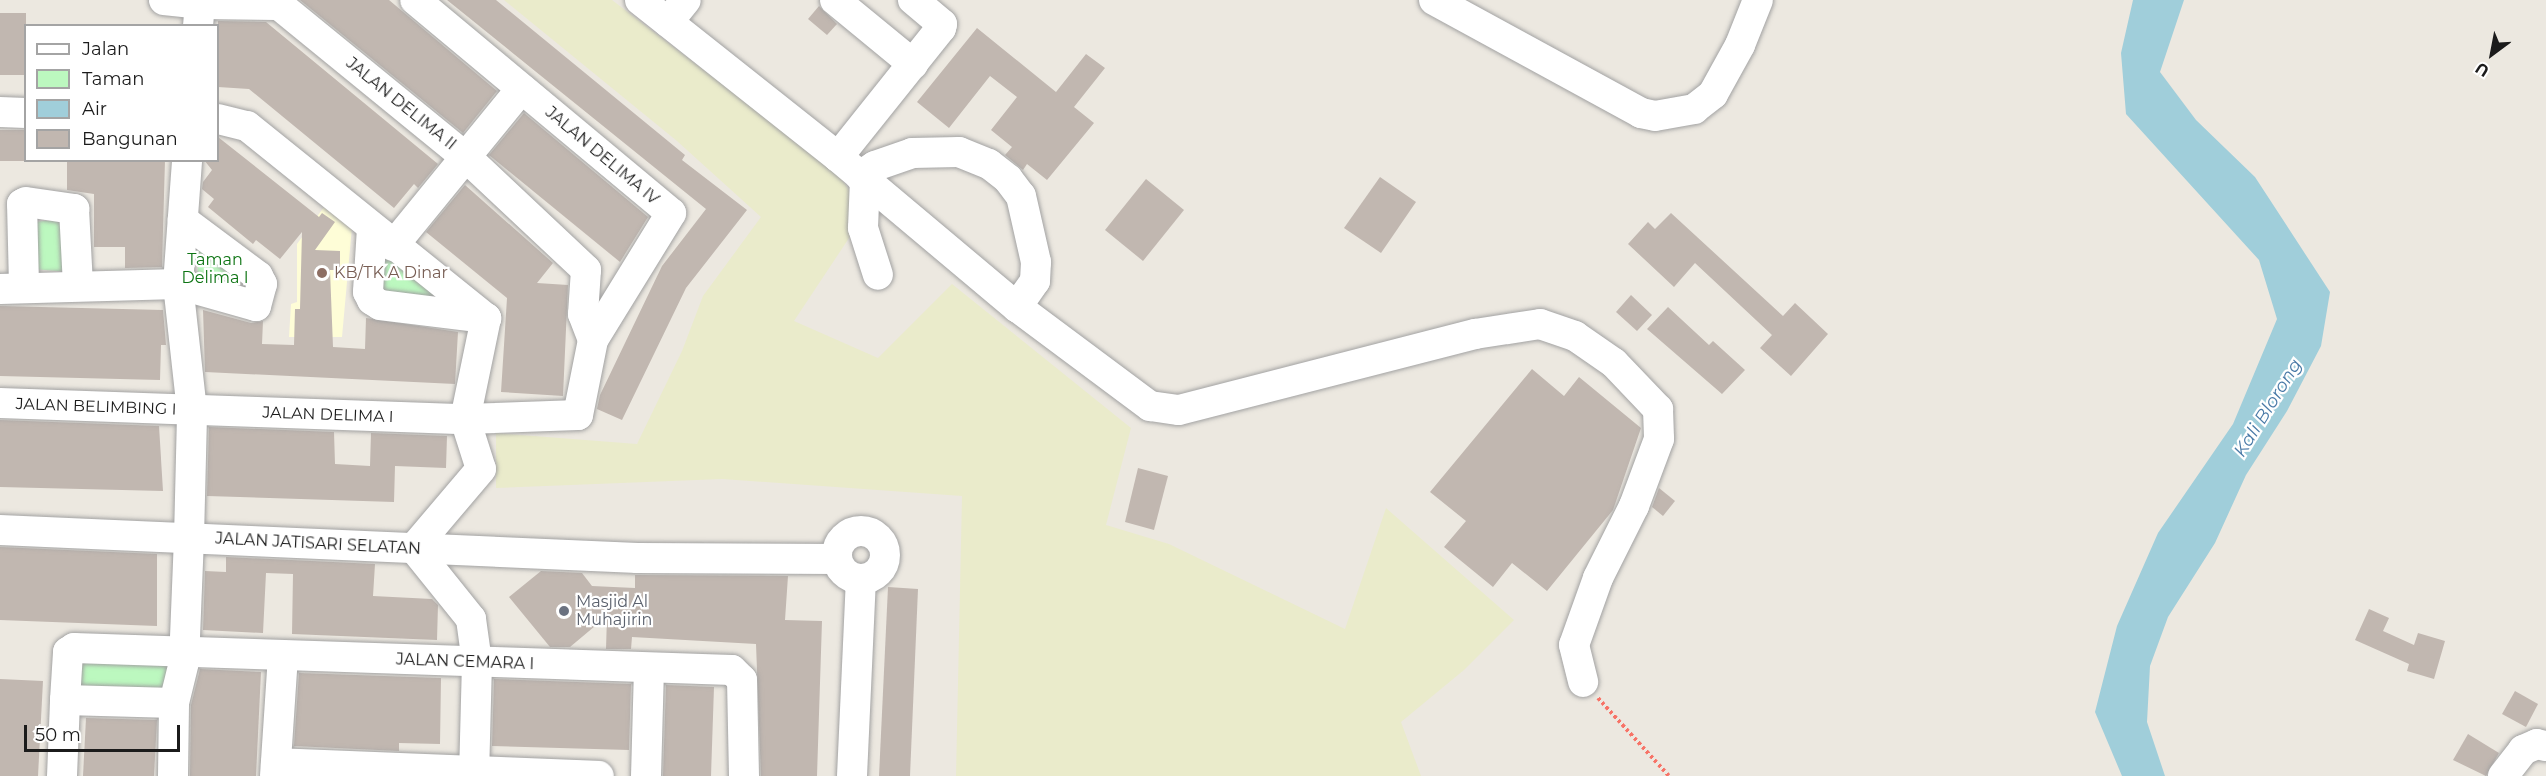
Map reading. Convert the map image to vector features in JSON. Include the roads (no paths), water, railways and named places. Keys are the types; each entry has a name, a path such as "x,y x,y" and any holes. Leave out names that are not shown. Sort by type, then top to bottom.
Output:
{"street":[{"path":"164,0 200,10 276,2"},
{"path":"416,0 521,89 468,159 586,270 624,291"},
{"path":"640,0 677,11 854,171 1017,308 1136,399 1150,406 1179,410 1475,334 1540,324 1575,336 1614,363 1658,409 1659,439 1634,506 1598,578 1574,645 1583,682"},
{"path":"878,275 863,228 854,171 913,64 942,24 914,0"},
{"path":"1434,0 1641,113 1655,116 1694,109 1713,94 1740,45 1758,0"},
{"name":"JALAN DELIMA II","path":"276,2 468,159 382,237"},
{"path":"845,3 913,64"},
{"name":"JALAN DELIMA IV","path":"465,419 578,415 593,340 671,213 521,89"},
{"path":"0,112 24,113"},
{"path":"219,119 247,126 382,237 486,318"},
{"path":"854,171 912,153 959,152 989,164 1008,179 1021,196 1036,262 1035,281 1017,308"},
{"path":"173,776 174,703 184,654 192,411 178,284 187,162"},
{"path":"78,285 74,209 26,201 22,204 12,287 178,284 254,307 262,284 258,276 183,220"},
{"path":"382,237 368,292 372,300 380,305 486,318"},
{"path":"586,270 583,315 593,340"},
{"path":"474,774 477,662 471,619 466,609 414,548 481,469 465,419 486,318"},
{"name":"JALAN BELIMBING I","path":"0,404 192,411"},
{"name":"JALAN DELIMA I","path":"192,411 465,419"},
{"name":"JALAN JATISARI SELATAN","path":"0,530 637,558 837,559"},
{"path":"861,531 876,537 885,560 876,574 861,579 845,574 837,559 845,537 861,531"},
{"path":"852,776 861,579"},
{"name":"JALAN CEMARA I","path":"65,700 70,650 732,670 742,680 744,776"},
{"path":"283,656 275,769 599,776"},
{"path":"646,776 648,668"},
{"path":"62,776 65,700 174,703"},
{"path":"2503,776 2523,750 2537,744 2546,746"}],"water":[{"name":"Kali Blorong","path":"2133,0 2184,0 2160,72 2196,120 2255,177 2330,292 2321,346 2287,411 2246,475 2215,543 2168,617 2150,666 2147,722 2165,776 2122,776 2095,712 2117,626 2158,533 2233,424 2277,319 2259,260 2126,114 2121,53"}],"place":[{"name":"KB/TK A Dinar","path":"322,273"},
{"name":"Masjid Al Muhajirin","path":"564,611"}],"park label":[{"name":"Taman Delima I","path":"215,269"}]}
